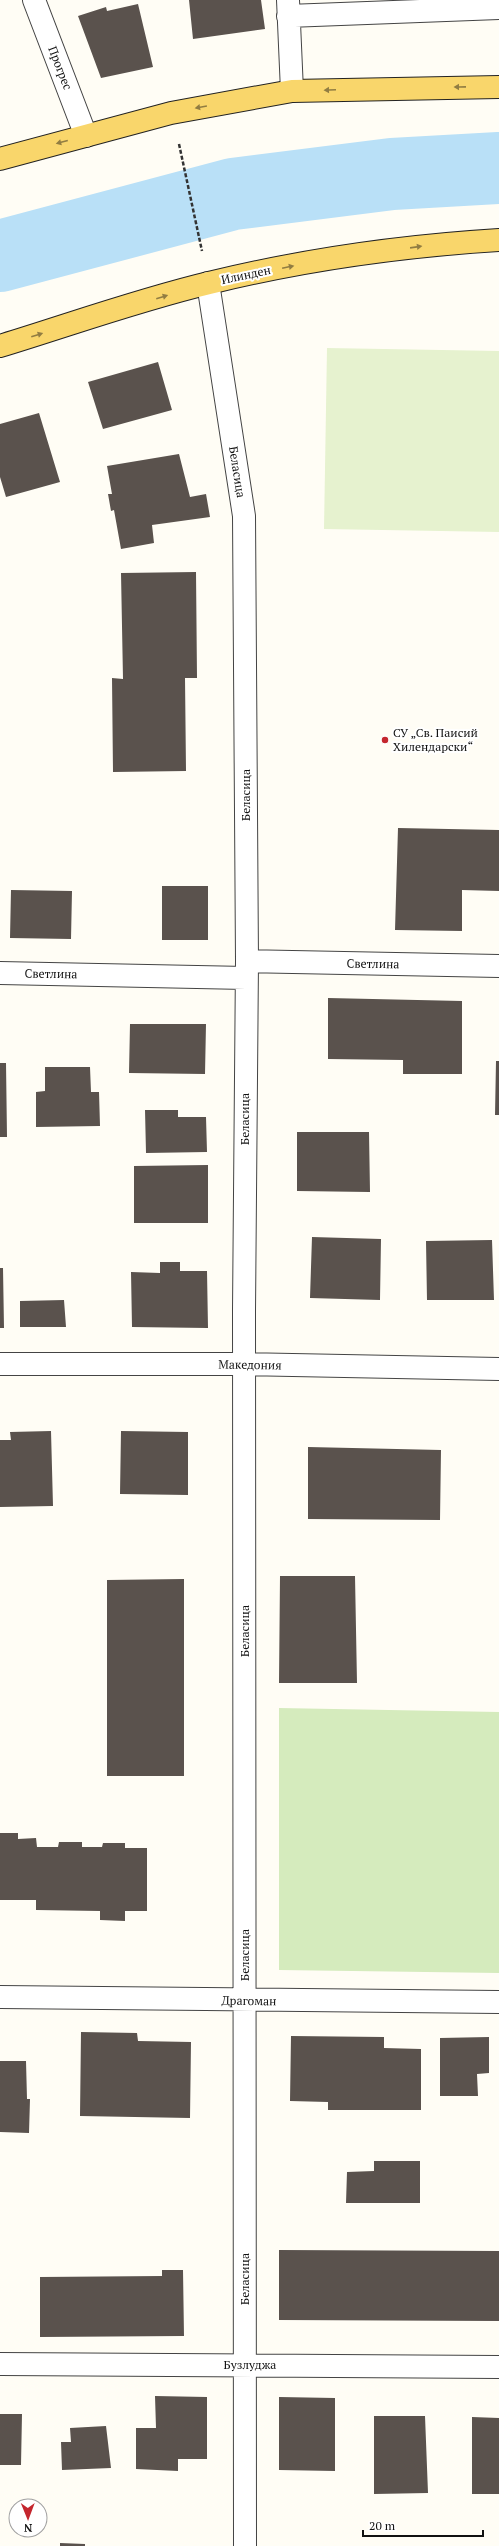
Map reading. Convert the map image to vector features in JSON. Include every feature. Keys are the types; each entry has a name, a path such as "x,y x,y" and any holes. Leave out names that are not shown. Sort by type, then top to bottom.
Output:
{"main road":[{"path":"0,159 171,113 292,91 499,87"},
{"name":"Илинден","path":"0,346 208,283 308,262 437,244 499,240"}],"street":[{"name":"Прогрес","path":"34,0 86,136"},
{"path":"292,91 288,8 499,8"},
{"name":"Беласица","path":"208,283 244,516 247,969 244,1311 245,2546"},
{"name":"Светлина","path":"0,973 499,966"},
{"name":"Македония","path":"0,1364 244,1364 499,1369"},
{"name":"Драгоман","path":"0,1997 245,2001 499,2002"},
{"name":"Бузлуджа","path":"0,2364 499,2367"}],"path":[{"path":"187,174 199,231"}],"green space":[{"path":"327,348 499,351 499,532 324,529"},
{"path":"279,1708 499,1712 499,1973 279,1970"}],"building":[{"path":"189,0 261,0 265,29 193,39"},
{"path":"138,4 153,67 101,78 78,16 106,7 107,11"},
{"path":"158,362 172,410 103,429 88,382"},
{"path":"39,413 60,482 6,497 0,477 0,424"},
{"path":"179,454 190,497 206,494 210,517 152,525 154,543 121,549 114,510 111,511 108,494 112,494 107,466"},
{"path":"196,572 197,678 185,678 186,771 113,772 112,678 123,679 121,573"},
{"path":"398,828 499,830 499,891 462,890 462,931 395,930"},
{"path":"162,886 208,886 208,940 162,940"},
{"path":"11,890 72,891 71,939 10,938"},
{"path":"328,998 462,1001 462,1074 403,1074 403,1060 328,1059"},
{"path":"130,1024 206,1024 205,1074 129,1073"},
{"path":"496,1061 499,1061 499,1115 495,1115"},
{"path":"0,1063 6,1063 7,1137 0,1137"},
{"path":"45,1067 90,1067 91,1092 99,1092 100,1126 36,1127 36,1092 45,1091"},
{"path":"145,1110 178,1110 178,1117 206,1117 207,1152 146,1153"},
{"path":"297,1132 369,1132 370,1192 297,1191"},
{"path":"208,1165 208,1223 134,1223 134,1166"},
{"path":"312,1237 381,1239 380,1300 310,1298"},
{"path":"492,1240 494,1300 427,1300 426,1241"},
{"path":"160,1262 180,1262 180,1271 207,1271 208,1328 132,1327 131,1272 160,1273"},
{"path":"0,1268 3,1268 4,1328 0,1328"},
{"path":"64,1300 66,1327 20,1327 20,1301"},
{"path":"51,1431 53,1506 0,1507 0,1440 11,1440 10,1432"},
{"path":"121,1431 188,1432 188,1495 120,1494"},
{"path":"308,1447 441,1450 440,1520 308,1519"},
{"path":"280,1576 355,1576 357,1683 279,1683"},
{"path":"184,1579 184,1776 107,1776 107,1580"},
{"path":"0,1833 18,1833 18,1839 36,1838 37,1847 58,1847 59,1842 82,1842 82,1847 102,1847 103,1843 125,1843 125,1848 147,1848 147,1911 125,1911 125,1921 100,1920 100,1911 36,1910 36,1900 0,1900"},
{"path":"81,2032 137,2033 138,2041 191,2042 190,2118 80,2116"},
{"path":"291,2036 384,2037 384,2048 421,2049 421,2110 328,2110 328,2102 290,2101"},
{"path":"489,2037 489,2073 477,2074 478,2096 440,2096 440,2038"},
{"path":"0,2061 26,2061 27,2099 30,2099 29,2133 0,2132"},
{"path":"374,2161 420,2161 420,2203 346,2203 347,2172 374,2171"},
{"path":"279,2250 499,2251 499,2321 279,2320"},
{"path":"162,2270 183,2270 184,2336 40,2337 40,2277 162,2276"},
{"path":"155,2396 207,2397 207,2459 178,2459 178,2471 136,2469 136,2428 156,2428"},
{"path":"279,2397 335,2398 335,2471 279,2470"},
{"path":"0,2414 22,2414 21,2465 0,2465"},
{"path":"374,2416 425,2416 428,2493 374,2494"},
{"path":"472,2417 499,2418 499,2494 472,2494"},
{"path":"106,2426 111,2468 62,2470 61,2442 71,2442 70,2428"},
{"path":"60,2543 85,2544 85,2546 60,2546"}],"waterway":[{"path":"0,256 233,194 392,174 499,168"}],"place":[{"name":"СУ „Св. Паисий Хилендарски“","path":"385,740"}]}
